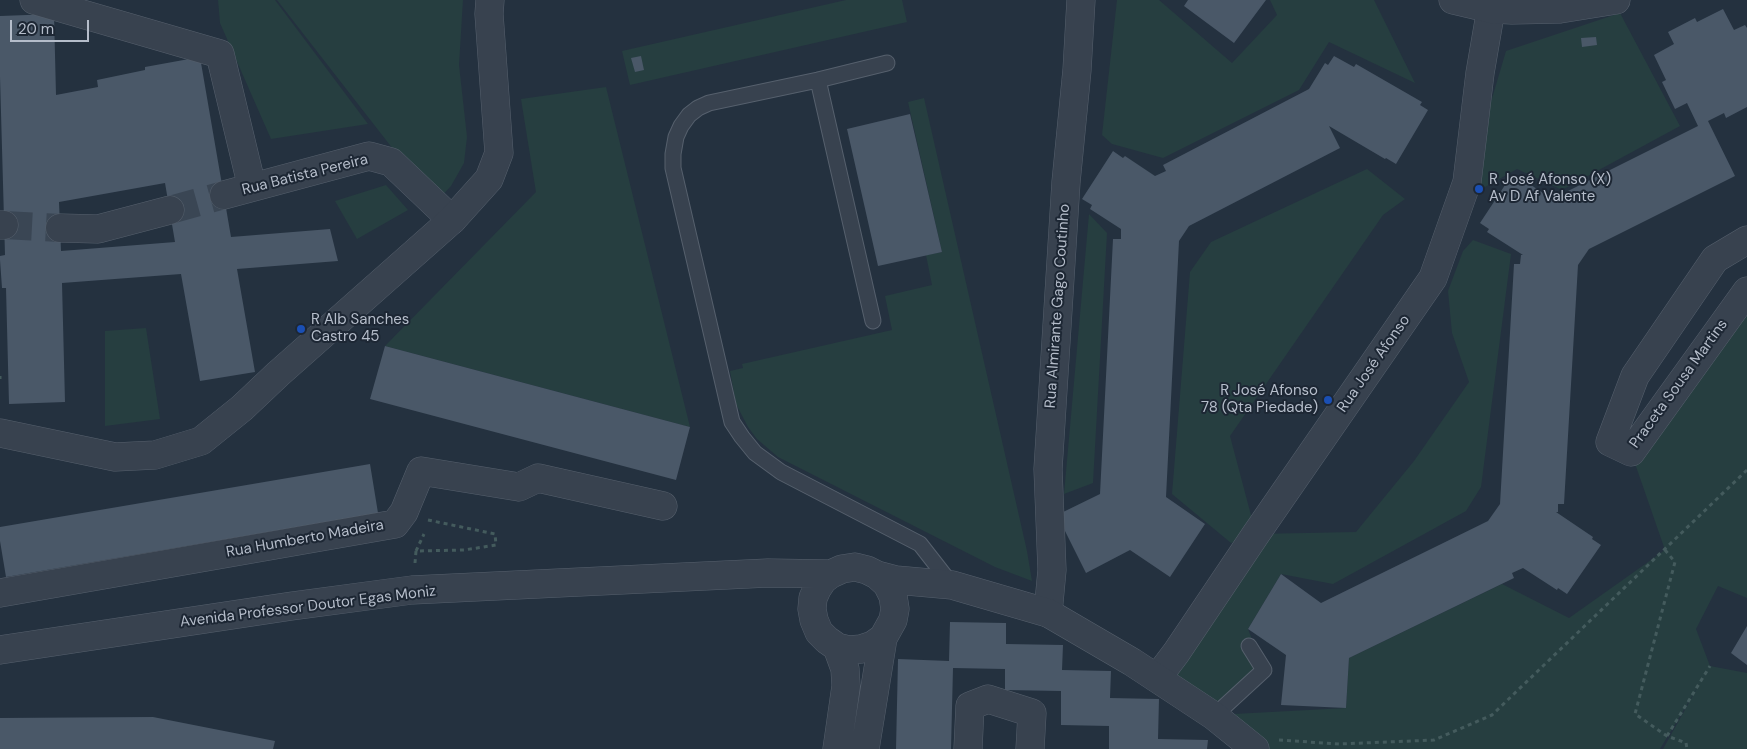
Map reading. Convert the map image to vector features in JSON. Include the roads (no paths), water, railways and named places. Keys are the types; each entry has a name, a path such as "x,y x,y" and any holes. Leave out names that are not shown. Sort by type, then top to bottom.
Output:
{"street":[{"path":"34,0 220,54 252,187"},
{"path":"0,433 115,457 155,455 201,440 242,408 452,220 489,179 499,152 490,0"},
{"name":"Rua Almirante Gago Coutinho","path":"1048,612 1052,570 1048,469 1066,182 1077,70 1081,0"},
{"path":"1453,0 1505,6 1560,9 1616,0"},
{"name":"Rua José Afonso","path":"1157,678 1433,278 1467,182 1480,74 1505,6"},
{"name":"Rua Batista Pereira","path":"224,195 369,156 391,162 452,220"},
{"path":"60,228 98,229 170,210"},
{"name":"Praceta Sousa Martins","path":"1747,240 1715,259 1640,368 1635,376 1610,442 1631,452 1747,291"},
{"name":"Rua Humberto Madeira","path":"0,593 395,524 404,512 421,470 519,488 538,478 663,506"},
{"path":"883,638 873,645 849,650 837,647 827,640 819,632 812,609 817,589 823,580 842,569 855,567 896,580 952,585 1048,612 1157,678 1214,716 1248,743"},
{"path":"768,573 812,609"},
{"name":"Avenida Professor Doutor Egas Moniz","path":"0,650 412,590 768,573 831,574"},
{"path":"865,749 883,638 893,620 895,609 893,596 887,584 877,575"},
{"path":"895,609 952,585"},
{"path":"837,647 846,669 846,686 838,749"},
{"path":"968,749 970,706 988,699 1032,713 1030,749"}],"lane":[{"path":"887,63 818,80 709,102 689,115 681,126 674,143 673,168 732,422 756,453 781,472 920,544 952,585"},
{"path":"818,80 873,322"},
{"path":"1214,716 1264,670 1249,646"}],"tunnel":[{"path":"170,210 224,195"},
{"path":"4,225 60,228"}],"place":[{"name":"R José Afonso (X) Av D Af Valente","path":"1479,189"},
{"name":"R Alb Sanches Castro 45","path":"301,329"},
{"name":"R José Afonso 78 (Qta Piedade)","path":"1328,400"}]}
